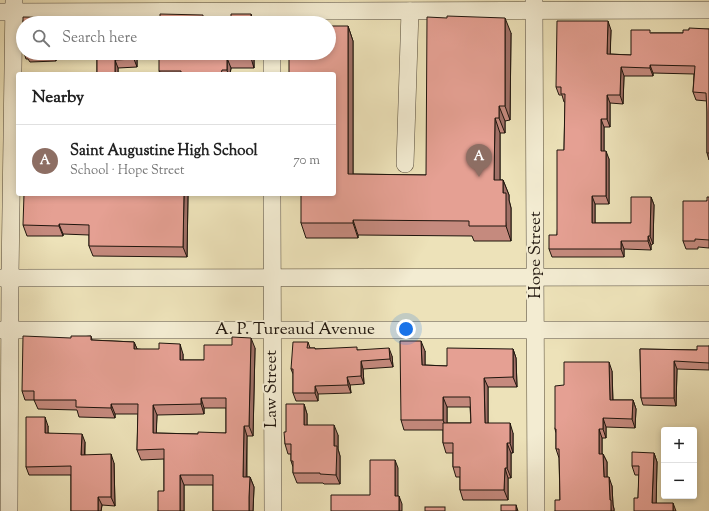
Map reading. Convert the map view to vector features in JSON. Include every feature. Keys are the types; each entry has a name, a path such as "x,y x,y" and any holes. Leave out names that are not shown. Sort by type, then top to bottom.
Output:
{"street":[{"path":"9,511 5,278 10,8 410,11 534,6 709,10"},
{"name":"Hope Street","path":"534,6 536,511"},
{"path":"405,164 410,11"},
{"path":"272,60 272,72"},
{"name":"Law Street","path":"272,196 273,511"},
{"path":"5,278 709,277"},
{"name":"A. P. Tureaud Avenue","path":"5,330 709,330"}],"building":[{"path":"160,14 203,15 203,16 160,16"},
{"path":"231,14 251,14 251,16 231,16"},
{"path":"447,16 505,18 505,106 499,106 499,118 495,118 494,180 503,180 503,193 506,193 506,226 469,226 469,221 353,220 353,223 301,223 301,196 336,196 336,72 289,72 289,60 336,60 336,26 348,26 348,174 426,175 427,17 447,18"},
{"path":"557,21 608,21 607,54 631,55 631,30 650,30 650,33 683,33 683,30 689,30 689,28 709,29 709,153 707,153 706,93 693,92 695,66 650,65 650,68 621,67 620,95 607,95 607,119 601,119 601,151 606,151 606,196 592,196 592,223 631,223 631,197 651,197 650,236 648,236 648,241 621,241 621,249 549,249 549,235 557,235 557,150 564,150 565,94 561,94 561,87 556,87"},
{"path":"97,60 115,60 115,72 97,72"},
{"path":"159,60 227,60 227,70 222,70 222,72 159,71"},
{"path":"24,196 184,196 183,247 89,246 89,225 23,225"},
{"path":"707,197 709,197 709,240 695,239 695,241 683,241 683,201 707,201"},
{"path":"23,336 71,338 71,336 91,336 91,340 134,342 134,349 159,349 159,343 180,344 180,360 204,360 204,345 232,345 232,337 251,338 249,426 244,426 243,477 250,477 249,511 213,511 213,475 180,475 180,511 158,511 158,491 164,491 164,449 137,450 138,404 111,404 111,408 76,407 76,400 34,400 34,391 22,391","holes":["201,398 226,398 226,433 153,433 153,405 201,404"]},
{"path":"400,341 421,341 422,365 447,366 447,348 513,349 513,377 484,378 485,423 510,423 510,443 507,443 507,468 505,468 504,490 460,490 460,467 453,467 453,443 443,443 443,423 471,423 470,397 443,397 443,420 401,420"},
{"path":"293,342 308,342 307,348 315,349 357,347 357,350 389,348 390,359 361,361 361,376 347,377 348,385 315,386 315,393 293,393 293,369 291,369"},
{"path":"697,346 709,346 709,363 674,361 674,398 641,398 640,349 697,350"},
{"path":"564,362 609,362 610,400 633,400 632,419 603,418 603,429 599,429 599,454 603,454 604,477 609,477 611,511 555,511 555,500 560,500 559,449 556,449 555,429 555,386 564,385"},
{"path":"286,404 304,404 304,425 334,425 334,446 337,446 336,475 320,473 293,473 291,444 285,444 284,432 286,432"},
{"path":"26,417 45,417 45,433 82,434 81,455 111,454 111,497 98,497 98,511 71,511 71,466 26,467"},
{"path":"632,452 654,453 652,503 673,503 673,511 634,511 634,498 638,498 639,466 632,466"},
{"path":"370,460 395,460 395,496 399,496 399,511 331,511 331,495 370,495"},
{"path":"501,505 516,505 516,511 501,511"},
{"path":"425,507 445,507 445,511 425,511"}],"place":[{"name":"Saint Augustine High School","path":"479,177"}]}
